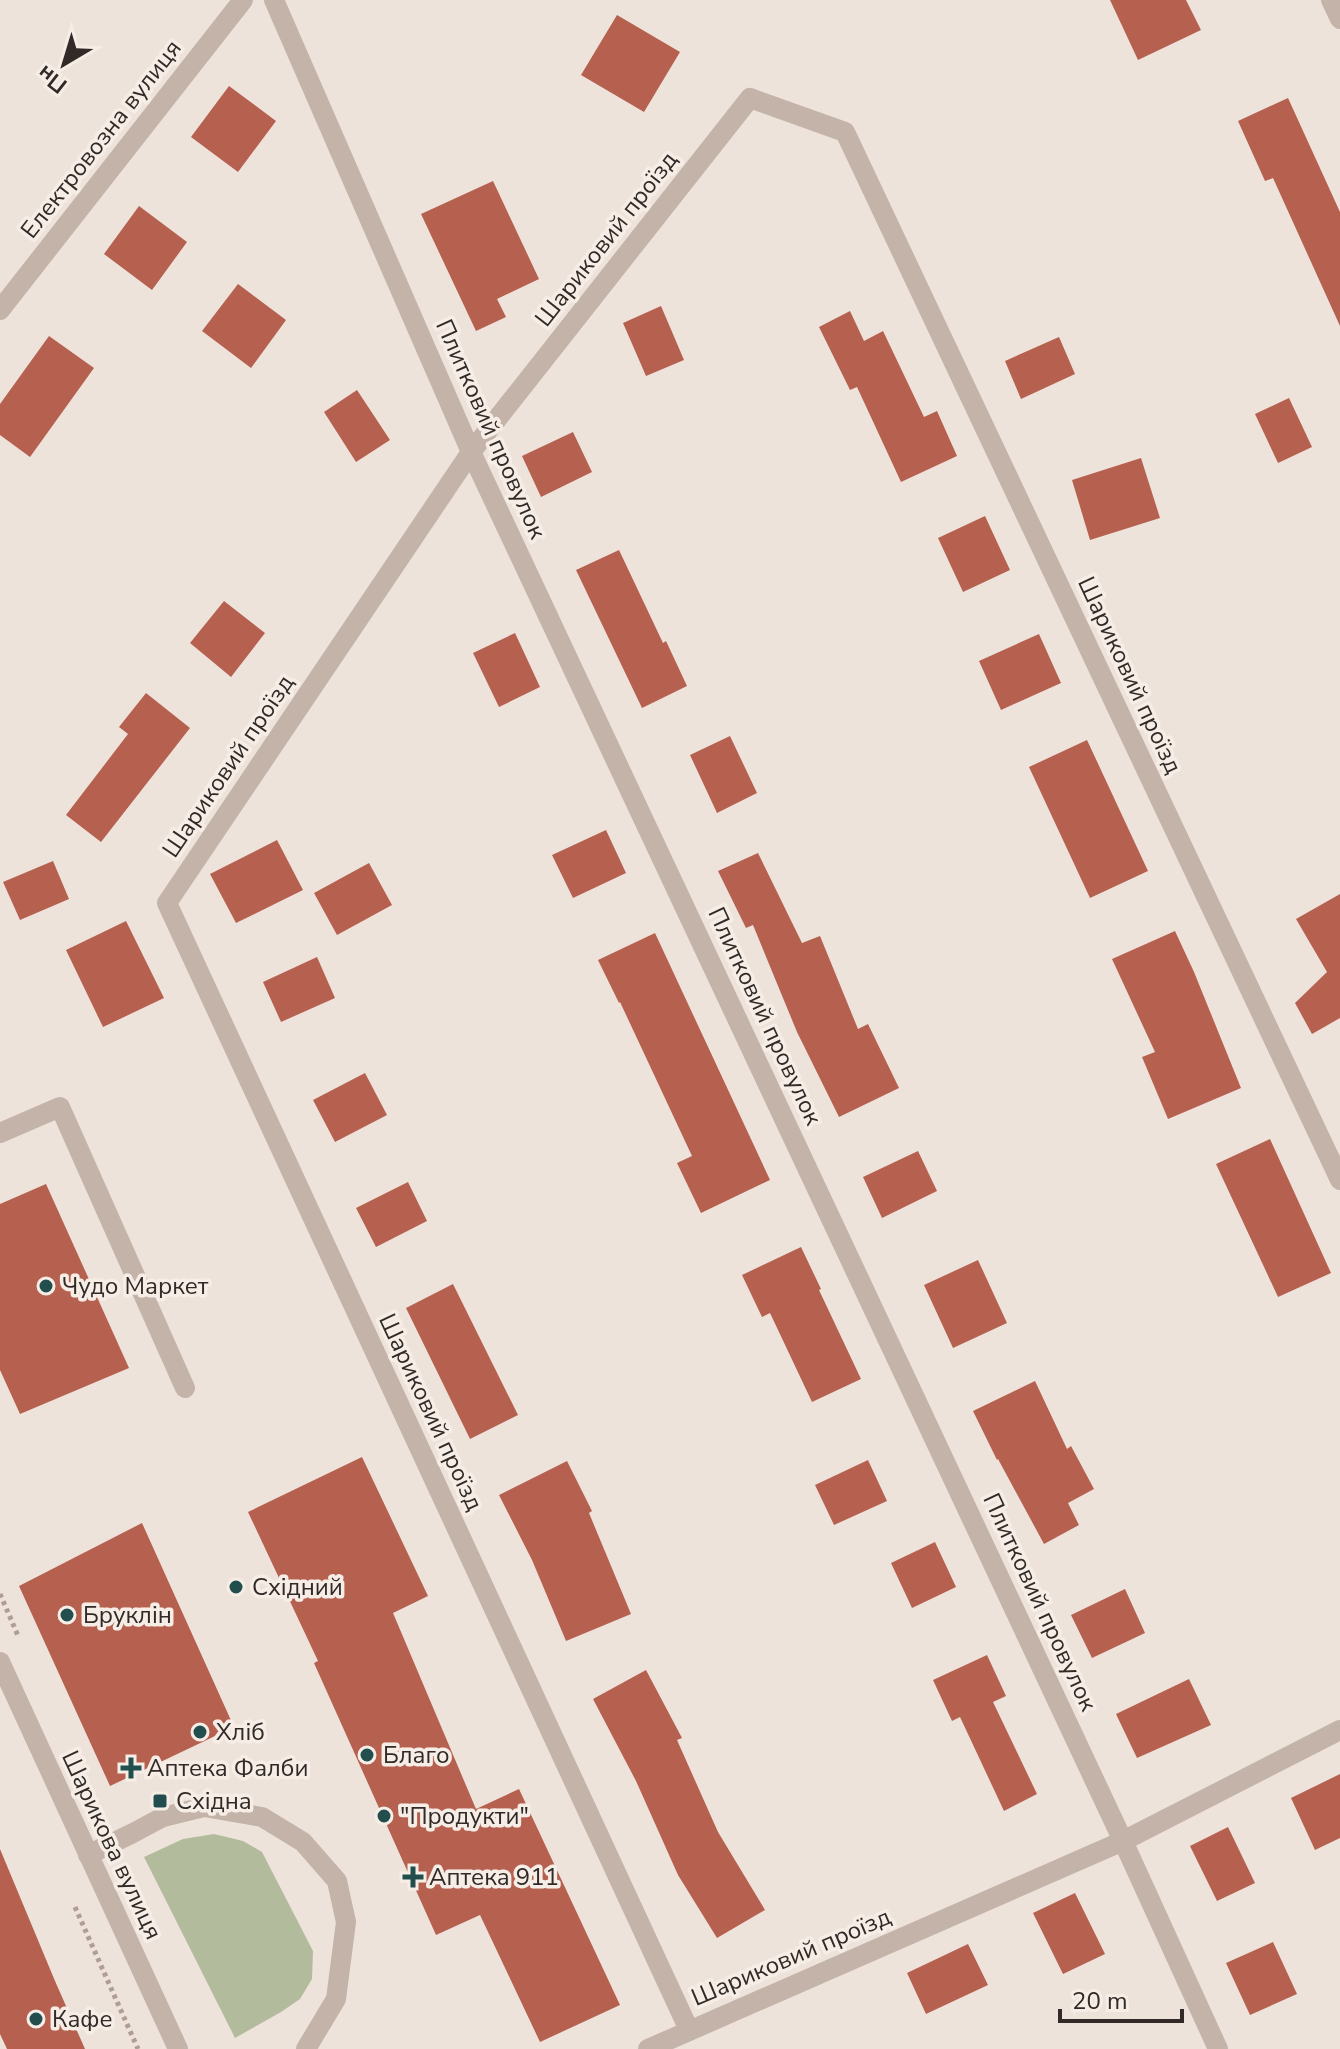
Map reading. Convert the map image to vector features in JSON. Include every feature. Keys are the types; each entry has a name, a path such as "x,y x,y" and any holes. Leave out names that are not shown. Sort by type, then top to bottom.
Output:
{"street":[{"name":"Електровозна вулиця","path":"0,310 243,0"},
{"name":"Плитковий провулок","path":"274,0 471,452 1218,2049"},
{"path":"1331,0 1340,19"},
{"name":"Шариковий проїзд","path":"1340,1180 845,132 750,98 471,452 167,903 689,2030 1123,1841 1340,1730"},
{"path":"0,1133 60,1107 185,1388"},
{"name":"Шарикова вулиця","path":"0,1662 178,2049"},
{"path":"88,1855 163,1817 204,1807 262,1817 303,1842 337,1881 346,1922 336,1999 306,2049"},
{"path":"648,2049 689,2030"}],"green space":[{"path":"214,1834 243,1841 262,1852 313,1951 312,1979 300,1999 235,2038 144,1857 183,1839"}],"building":[{"path":"1110,0 1186,0 1201,30 1138,60"},
{"path":"617,15 680,52 644,112 581,75"},
{"path":"229,86 276,121 238,172 191,137"},
{"path":"1288,98 1340,212 1340,326 1273,178 1265,181 1238,121"},
{"path":"493,181 539,279 497,299 506,317 476,331 421,214"},
{"path":"139,206 187,242 152,290 104,254"},
{"path":"238,284 286,320 251,368 202,331"},
{"path":"661,306 684,360 646,376 623,323"},
{"path":"850,311 864,341 883,331 924,417 937,411 957,456 901,482 857,387 850,390 819,327"},
{"path":"49,336 94,368 30,457 0,435 0,404"},
{"path":"1059,337 1075,374 1021,399 1005,361"},
{"path":"357,390 390,440 356,462 324,412"},
{"path":"1289,398 1312,447 1278,463 1255,414"},
{"path":"573,432 592,472 541,497 522,456"},
{"path":"1141,458 1160,518 1090,540 1072,480"},
{"path":"985,516 1010,570 963,592 938,538"},
{"path":"619,550 687,686 642,708 576,570"},
{"path":"224,601 265,633 231,677 190,643"},
{"path":"515,633 540,687 499,707 473,653"},
{"path":"1039,634 1061,683 1001,710 979,661"},
{"path":"146,693 190,728 101,842 66,815 128,734 119,727"},
{"path":"730,736 757,793 717,813 690,755"},
{"path":"1087,740 1148,871 1090,898 1029,767"},
{"path":"606,830 626,873 573,898 552,855"},
{"path":"277,840 303,890 236,923 210,874"},
{"path":"758,853 802,943 820,936 858,1029 868,1024 899,1088 839,1117 797,1032 753,925 746,928 718,871"},
{"path":"53,861 69,899 20,920 3,882"},
{"path":"369,863 392,905 337,935 314,893"},
{"path":"1340,894 1340,1018 1312,1034 1295,1003 1327,972 1296,919"},
{"path":"126,921 164,998 103,1027 66,950"},
{"path":"1175,931 1241,1088 1168,1119 1142,1057 1155,1052 1112,959"},
{"path":"655,933 770,1180 701,1213 677,1163 692,1156 598,960"},
{"path":"317,957 335,998 281,1022 263,982"},
{"path":"365,1073 387,1115 335,1142 313,1100"},
{"path":"1270,1139 1331,1273 1278,1297 1216,1164"},
{"path":"918,1151 937,1191 882,1218 863,1177"},
{"path":"408,1182 427,1221 376,1247 356,1208"},
{"name":"Чудо Маркет","path":"46,1184 129,1368 20,1414 0,1370 0,1204"},
{"path":"801,1247 861,1379 812,1402 770,1313 762,1317 742,1275"},
{"path":"978,1260 1007,1323 953,1348 924,1285"},
{"path":"453,1284 518,1415 470,1439 406,1308"},
{"path":"1035,1381 1067,1449 1071,1446 1094,1489 1068,1503 1079,1525 1044,1544 973,1411"},
{"path":"362,1457 428,1596 393,1613 476,1809 519,1789 620,2005 540,2042 480,1915 436,1935 314,1663 318,1661 248,1512"},
{"path":"868,1460 887,1501 834,1525 815,1485"},
{"path":"567,1461 592,1511 589,1513 631,1614 566,1641 532,1560 499,1495"},
{"path":"142,1523 234,1727 110,1786 19,1586"},
{"path":"935,1542 956,1587 912,1608 891,1563"},
{"path":"1125,1589 1145,1633 1092,1658 1071,1615"},
{"path":"987,1655 1006,1696 993,1702 1037,1794 1004,1811 960,1717 952,1721 933,1680"},
{"path":"646,1670 682,1738 677,1740 718,1832 765,1910 717,1938 678,1875 636,1781 593,1699"},
{"path":"1189,1679 1211,1725 1137,1758 1116,1714"},
{"path":"1340,1774 1340,1838 1315,1850 1291,1798"},
{"path":"1228,1827 1255,1883 1217,1901 1190,1846"},
{"path":"0,1849 85,2049 7,2049 0,2034"},
{"path":"1075,1893 1105,1954 1063,1974 1033,1913"},
{"path":"1273,1942 1297,1994 1250,2015 1226,1963"},
{"path":"968,1944 988,1985 926,2014 907,1973"}],"place":[{"name":"Чудо Маркет","path":"46,1286"},
{"name":"Східний","path":"236,1587"},
{"name":"Бруклін","path":"67,1615"},
{"name":"Хліб","path":"200,1732"},
{"name":"Благо","path":"367,1755"},
{"name":"Аптека Фалби","path":"131,1768"},
{"name":"Східна","path":"160,1801"},
{"name":"\"Продукти\"","path":"384,1816"},
{"name":"Аптека 911","path":"413,1877"},
{"name":"Кафе","path":"36,2019"}]}
